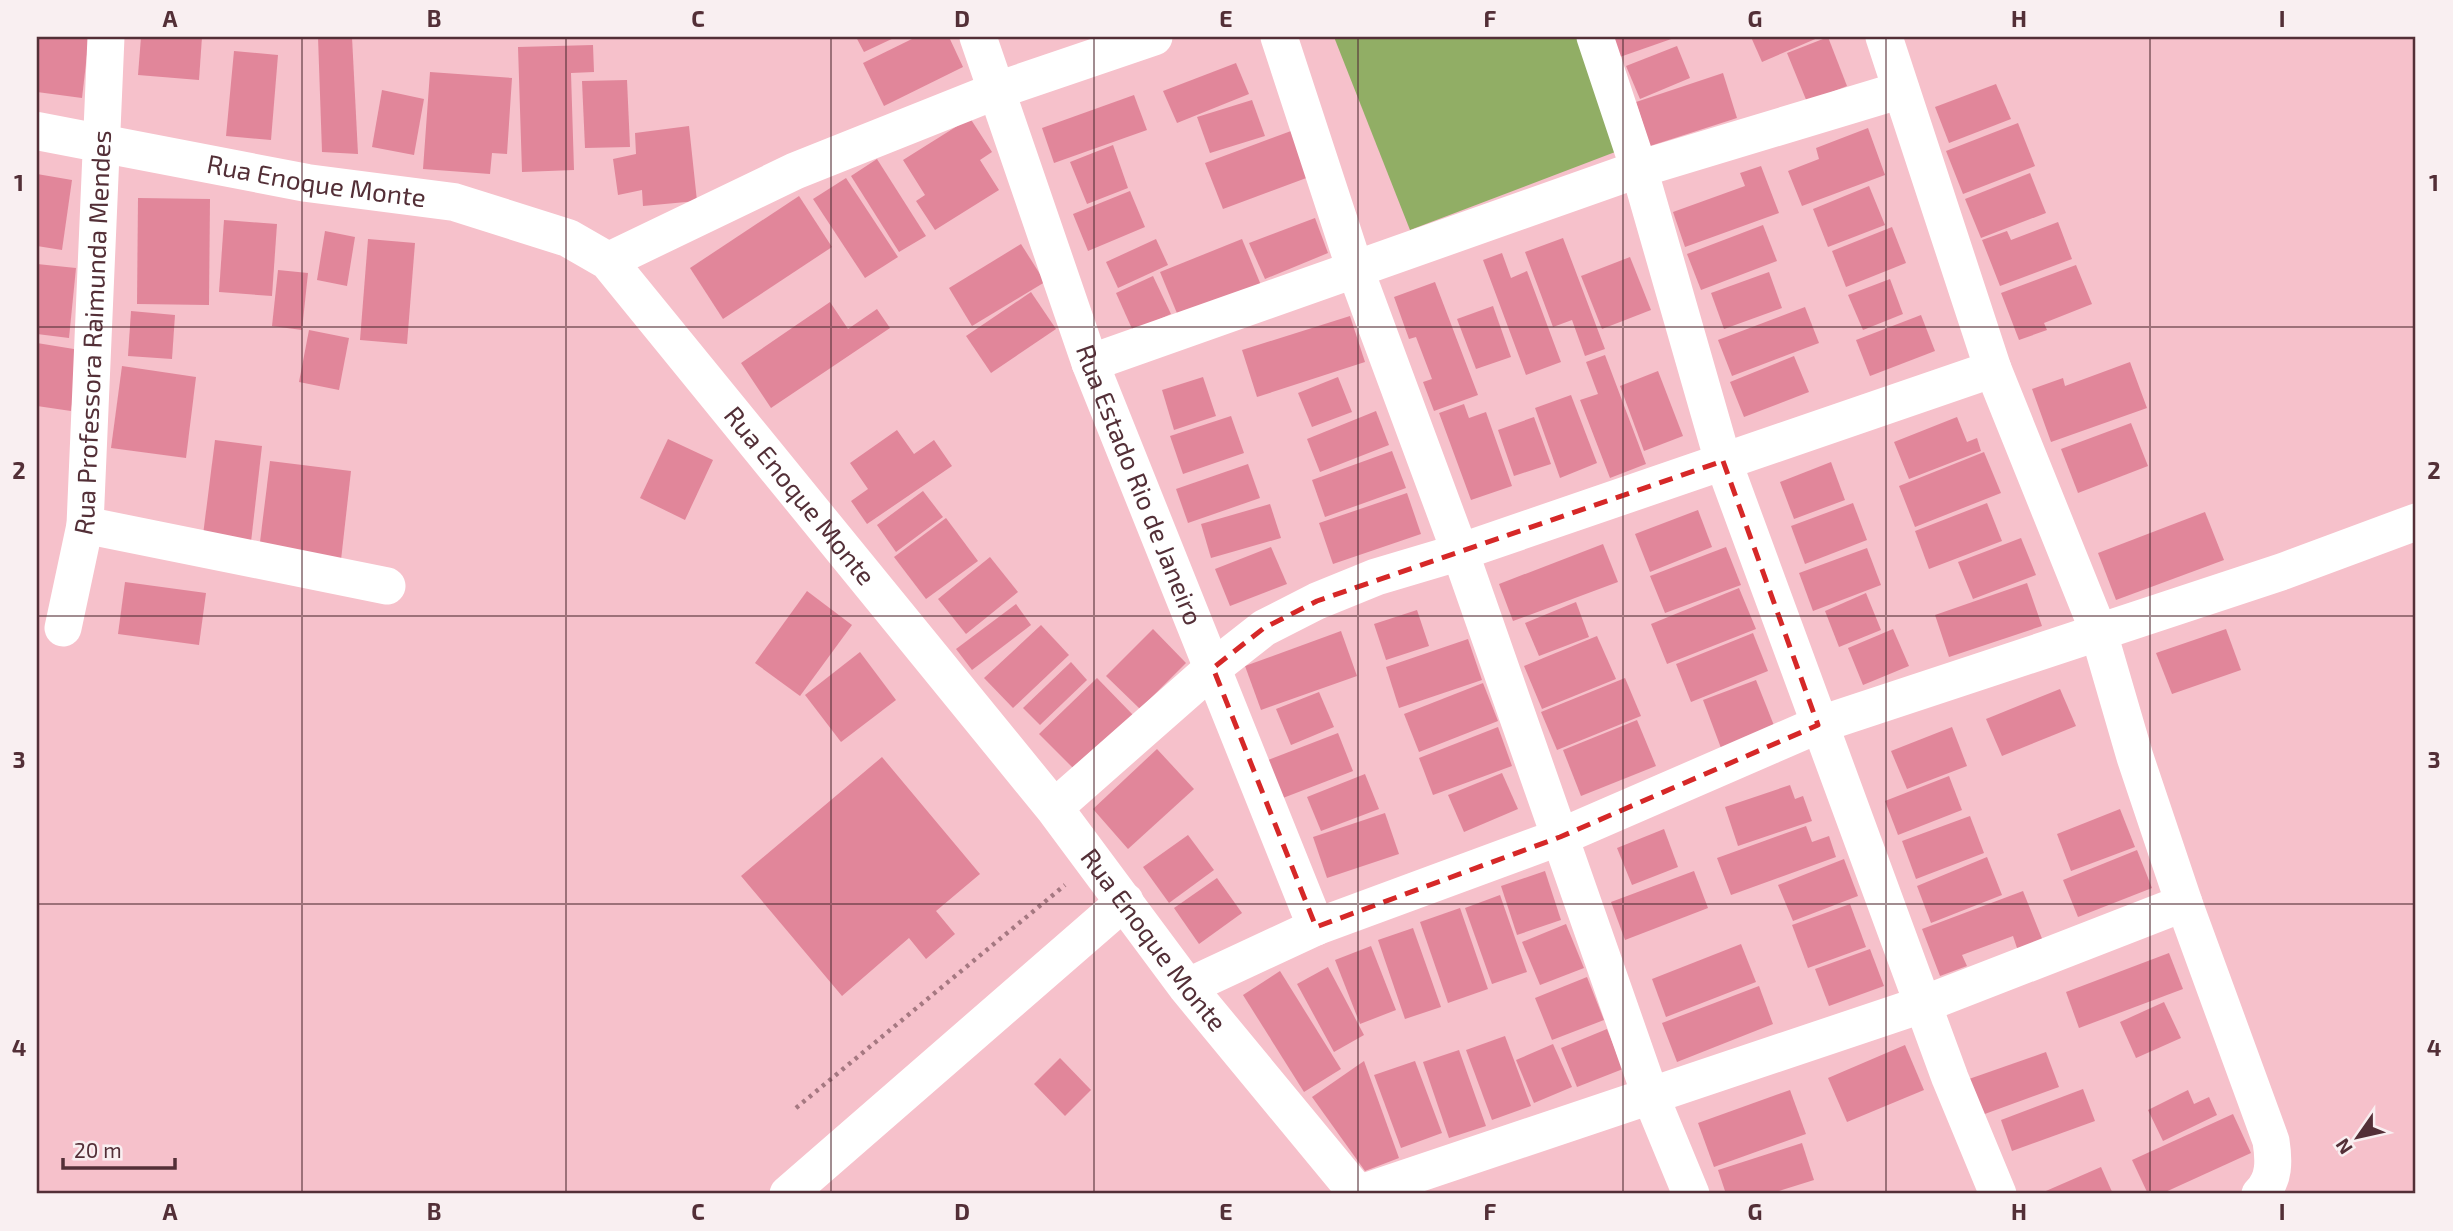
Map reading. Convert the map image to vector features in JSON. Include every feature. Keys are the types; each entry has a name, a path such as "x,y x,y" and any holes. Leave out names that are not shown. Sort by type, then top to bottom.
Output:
{"main road":[{"name":"Rua Enoque Monte","path":"37,131 103,141 307,183 454,202 568,238 608,261 1095,859 1187,987 1358,1194"}],"street":[{"name":"Rua Professora Raimunda Mendes","path":"63,628 85,525 106,37"},
{"name":"Rua Estado Rio de Janeiro","path":"978,37 1090,363 1316,927"},
{"path":"608,261 795,171 998,90 1154,37"},
{"path":"1279,37 1355,269 1460,552 1651,1097 1691,1194"},
{"path":"1595,37 1639,169 1723,461 1950,1078 1998,1194"},
{"path":"1884,37 1993,369 2098,630 2184,903 2271,1141 2272,1170 2268,1187 2260,1194"},
{"path":"1090,363 1639,169 1901,90"},
{"path":"1054,808 1213,668 1264,628 1317,601 1376,577 1460,552 1993,369"},
{"path":"1187,987 1316,927 1560,837 1818,724 2098,630 2284,572 2416,522"},
{"path":"85,525 387,586"},
{"path":"808,1188 1125,901"},
{"path":"1358,1194 1924,1004 2184,903"}],"path":[{"path":"796,1108 1095,859"}],"highlighted area":[{"path":"1723,461 1818,725 1560,837 1316,927 1213,668 1264,628 1317,601"}],"green space":[{"path":"1334,37 1582,37 1623,149 1410,230"}],"building":[{"path":"37,37 89,37 82,98 37,92"},
{"path":"141,37 202,37 199,80 138,75"},
{"path":"318,37 352,37 358,154 322,152"},
{"path":"856,37 896,37 864,52"},
{"path":"916,37 949,37 963,67 884,106 863,63"},
{"path":"1610,37 1677,37 1617,58"},
{"path":"1751,37 1820,37 1762,62"},
{"path":"1828,37 1847,86 1807,102 1787,53"},
{"path":"593,45 594,72 571,73 574,170 522,172 518,47"},
{"path":"1677,46 1690,78 1640,99 1626,66"},
{"path":"234,51 278,55 271,140 226,136"},
{"path":"1236,63 1249,94 1177,123 1163,91"},
{"path":"430,72 512,78 507,154 492,153 490,174 423,169"},
{"path":"1723,73 1737,118 1650,146 1636,102"},
{"path":"627,80 630,147 585,148 582,81"},
{"path":"1996,84 2011,119 1949,143 1935,107"},
{"path":"382,90 424,99 414,155 372,147"},
{"path":"1134,95 1147,130 1054,163 1042,128"},
{"path":"1252,100 1265,136 1210,153 1197,117"},
{"path":"970,118 992,152 980,160 999,190 935,230 916,201 925,195 903,160"},
{"path":"2018,123 2035,166 1963,194 1946,151"},
{"path":"689,126 697,201 643,206 642,190 618,195 613,159 636,154 635,133"},
{"path":"1868,128 1885,175 1802,206 1788,171 1819,159 1816,148"},
{"path":"1291,131 1309,177 1223,209 1205,163"},
{"path":"1113,145 1128,188 1087,204 1070,162"},
{"path":"877,159 926,236 899,252 851,176"},
{"path":"1761,166 1779,213 1685,247 1673,212 1745,186 1740,173"},
{"path":"2030,173 2046,213 1981,238 1965,199"},
{"path":"37,174 72,180 62,250 37,246"},
{"path":"846,178 898,257 865,278 813,199"},
{"path":"1869,186 1885,225 1828,247 1813,209"},
{"path":"1130,191 1145,227 1088,251 1073,214"},
{"path":"799,196 832,247 723,319 690,268"},
{"path":"138,198 210,199 209,305 137,304"},
{"path":"1315,218 1328,253 1265,279 1249,243"},
{"path":"224,220 277,224 272,296 219,292"},
{"path":"2058,222 2072,259 2000,286 1982,240 2007,231 2011,240"},
{"path":"1763,225 1777,261 1701,290 1687,254"},
{"path":"1892,227 1906,263 1846,287 1832,251"},
{"path":"325,231 355,237 347,286 317,280"},
{"path":"1563,238 1605,349 1585,356 1572,320 1553,327 1525,252"},
{"path":"368,239 415,243 407,344 360,340"},
{"path":"1156,239 1168,265 1118,288 1106,262"},
{"path":"1242,239 1263,290 1181,323 1160,272"},
{"path":"1021,244 1045,282 972,326 949,288"},
{"path":"1502,253 1511,278 1527,271 1561,362 1526,375 1483,260"},
{"path":"1630,257 1651,310 1602,329 1581,276"},
{"path":"37,264 76,268 69,338 37,334"},
{"path":"2076,265 2092,304 2044,323 2047,330 2019,340 2001,293"},
{"path":"278,270 308,273 302,330 272,326"},
{"path":"1769,272 1782,308 1724,329 1711,293"},
{"path":"1153,276 1171,314 1133,331 1116,293"},
{"path":"1890,279 1903,314 1863,330 1848,295"},
{"path":"1435,282 1478,395 1434,411 1423,382 1432,379 1416,337 1409,339 1394,297"},
{"path":"1031,292 1056,329 991,373 966,336"},
{"path":"830,302 848,329 877,309 890,328 771,408 741,363"},
{"path":"1493,306 1511,357 1476,369 1457,319"},
{"path":"1805,307 1819,343 1732,376 1718,340"},
{"path":"131,311 175,315 172,359 128,356"},
{"path":"1921,315 1935,351 1870,376 1856,340"},
{"path":"1350,316 1365,362 1257,397 1242,350"},
{"path":"309,330 349,338 339,390 299,382"},
{"path":"37,343 80,350 71,411 37,406"},
{"path":"1605,355 1646,464 1610,478 1580,400 1598,394 1586,362"},
{"path":"1794,356 1809,392 1744,417 1730,382"},
{"path":"2130,362 2147,408 2051,442 2032,389 2063,378 2065,386"},
{"path":"122,366 196,377 186,458 111,448"},
{"path":"1658,371 1683,436 1644,451 1620,386"},
{"path":"1203,377 1216,416 1174,430 1162,390"},
{"path":"1338,377 1352,412 1312,427 1298,393"},
{"path":"1571,395 1597,463 1560,478 1535,408"},
{"path":"1464,404 1469,418 1486,412 1512,486 1471,500 1439,413"},
{"path":"1376,411 1389,445 1320,472 1307,439"},
{"path":"1231,416 1244,453 1183,474 1170,436"},
{"path":"1534,417 1551,464 1514,476 1498,430"},
{"path":"1957,417 1967,442 1977,438 1981,451 1909,479 1894,442"},
{"path":"2131,423 2148,466 2078,493 2061,449"},
{"path":"897,430 914,454 934,440 952,466 867,524 851,501 868,489 850,463"},
{"path":"668,439 713,460 685,520 640,498"},
{"path":"215,440 262,446 251,542 203,535"},
{"path":"1392,451 1406,488 1325,517 1312,480"},
{"path":"1984,452 2001,493 1915,527 1899,486"},
{"path":"270,461 351,471 341,560 259,550"},
{"path":"1831,462 1845,500 1794,519 1780,482"},
{"path":"1248,464 1260,498 1188,523 1176,489"},
{"path":"923,491 943,517 896,552 877,525"},
{"path":"1407,493 1421,534 1333,564 1319,523"},
{"path":"1853,503 1867,540 1805,564 1791,526"},
{"path":"1987,503 2002,541 1929,569 1915,531"},
{"path":"1270,504 1281,538 1211,558 1201,524"},
{"path":"1698,510 1712,547 1650,572 1635,534"},
{"path":"2205,512 2224,560 2116,600 2098,553"},
{"path":"946,518 978,561 926,599 894,557"},
{"path":"2021,538 2036,575 1973,599 1958,562"},
{"path":"1603,544 1618,582 1513,621 1499,584"},
{"path":"1271,547 1287,584 1230,606 1215,569"},
{"path":"1726,547 1741,585 1665,613 1650,576"},
{"path":"1867,548 1881,585 1813,611 1799,573"},
{"path":"990,557 1018,592 966,634 938,599"},
{"path":"125,582 206,593 199,645 118,634"},
{"path":"2027,583 2042,626 1949,657 1935,615"},
{"path":"1739,588 1756,629 1667,664 1651,624"},
{"path":"807,591 852,625 800,696 755,663"},
{"path":"1866,593 1881,630 1839,647 1825,611"},
{"path":"1576,602 1589,637 1539,656 1525,623"},
{"path":"1016,604 1031,625 972,670 956,649"},
{"path":"1417,610 1429,646 1386,660 1374,624"},
{"path":"1041,625 1069,655 1013,708 984,678"},
{"path":"1153,629 1186,663 1140,709 1106,676"},
{"path":"1893,629 1909,666 1863,685 1848,648"},
{"path":"2226,629 2241,670 2172,694 2156,653"},
{"path":"1341,631 1357,676 1261,710 1245,666"},
{"path":"1753,633 1768,671 1691,702 1676,664"},
{"path":"1597,636 1616,679 1542,709 1524,666"},
{"path":"1468,639 1482,680 1399,708 1386,667"},
{"path":"860,652 896,700 841,742 805,695"},
{"path":"1071,662 1087,680 1040,725 1023,708"},
{"path":"1097,678 1134,716 1077,772 1039,734"},
{"path":"1625,678 1641,716 1557,750 1541,712"},
{"path":"1756,680 1775,728 1721,748 1703,700"},
{"path":"1483,683 1498,721 1419,752 1404,714"},
{"path":"2060,689 2076,726 2002,756 1986,719"},
{"path":"1319,692 1334,727 1291,745 1276,709"},
{"path":"1637,720 1656,766 1581,796 1563,750"},
{"path":"1498,727 1512,766 1433,795 1419,758"},
{"path":"1952,727 1967,766 1907,789 1891,751"},
{"path":"1338,733 1353,771 1283,798 1268,760"},
{"path":"1157,749 1194,789 1128,849 1093,809"},
{"path":"882,757 980,874 936,911 955,934 926,959 909,938 842,996 741,876"},
{"path":"1502,773 1518,809 1464,832 1448,795"},
{"path":"1365,774 1379,809 1321,831 1307,797"},
{"path":"1949,776 1962,810 1898,835 1885,801"},
{"path":"1790,785 1795,799 1803,796 1812,821 1738,846 1725,807"},
{"path":"2120,809 2135,847 2071,871 2057,834"},
{"path":"1385,813 1399,854 1327,878 1313,837"},
{"path":"1970,816 1984,853 1916,879 1902,841"},
{"path":"1806,826 1812,842 1829,836 1836,857 1731,895 1717,858"},
{"path":"1664,829 1678,867 1632,885 1617,848"},
{"path":"1188,835 1214,870 1169,903 1143,867"},
{"path":"2137,850 2152,888 2078,917 2063,880"},
{"path":"1987,857 2002,895 1931,923 1917,886"},
{"path":"1844,859 1858,896 1793,921 1778,885"},
{"path":"1545,871 1561,920 1517,935 1501,886"},
{"path":"1694,871 1708,908 1625,940 1611,902"},
{"path":"1217,878 1242,913 1199,944 1174,908"},
{"path":"2023,891 2043,941 2018,951 2013,936 1962,955 1967,966 1940,976 1922,929"},
{"path":"1500,895 1527,972 1492,984 1465,908"},
{"path":"1850,904 1866,947 1808,968 1792,925"},
{"path":"1460,908 1488,989 1448,1003 1420,922"},
{"path":"1566,924 1584,968 1540,985 1522,942"},
{"path":"1413,928 1441,1007 1405,1019 1378,940"},
{"path":"1741,944 1756,982 1666,1017 1652,979"},
{"path":"1371,946 1396,1010 1360,1024 1335,960"},
{"path":"1870,949 1884,986 1829,1006 1815,969"},
{"path":"2169,953 2183,989 2079,1028 2066,992"},
{"path":"1328,967 1364,1035 1334,1052 1297,984"},
{"path":"1280,971 1341,1069 1304,1092 1243,995"},
{"path":"1587,977 1604,1020 1552,1040 1535,998"},
{"path":"1759,986 1773,1024 1677,1062 1662,1023"},
{"path":"2164,1002 2181,1038 2136,1058 2120,1022"},
{"path":"1607,1029 1623,1069 1577,1087 1561,1048"},
{"path":"1505,1036 1531,1106 1492,1120 1466,1050"},
{"path":"1553,1044 1572,1087 1534,1103 1516,1060"},
{"path":"1905,1045 1924,1090 1847,1122 1828,1078"},
{"path":"1459,1050 1486,1126 1449,1138 1423,1062"},
{"path":"2046,1052 2059,1087 1982,1115 1969,1079"},
{"path":"1060,1058 1091,1090 1065,1116 1034,1084"},
{"path":"1364,1061 1399,1158 1365,1171 1312,1097"},
{"path":"1415,1061 1442,1133 1401,1148 1374,1075"},
{"path":"2083,1089 2095,1121 2012,1151 2001,1120"},
{"path":"1790,1090 1806,1134 1714,1167 1698,1123"},
{"path":"2188,1090 2194,1104 2209,1097 2217,1115 2163,1141 2148,1110"},
{"path":"2233,1114 2251,1153 2161,1194 2148,1194 2132,1160"},
{"path":"1802,1143 1814,1180 1769,1194 1726,1194 1718,1170"},
{"path":"2101,1167 2113,1194 2039,1194"}]}
